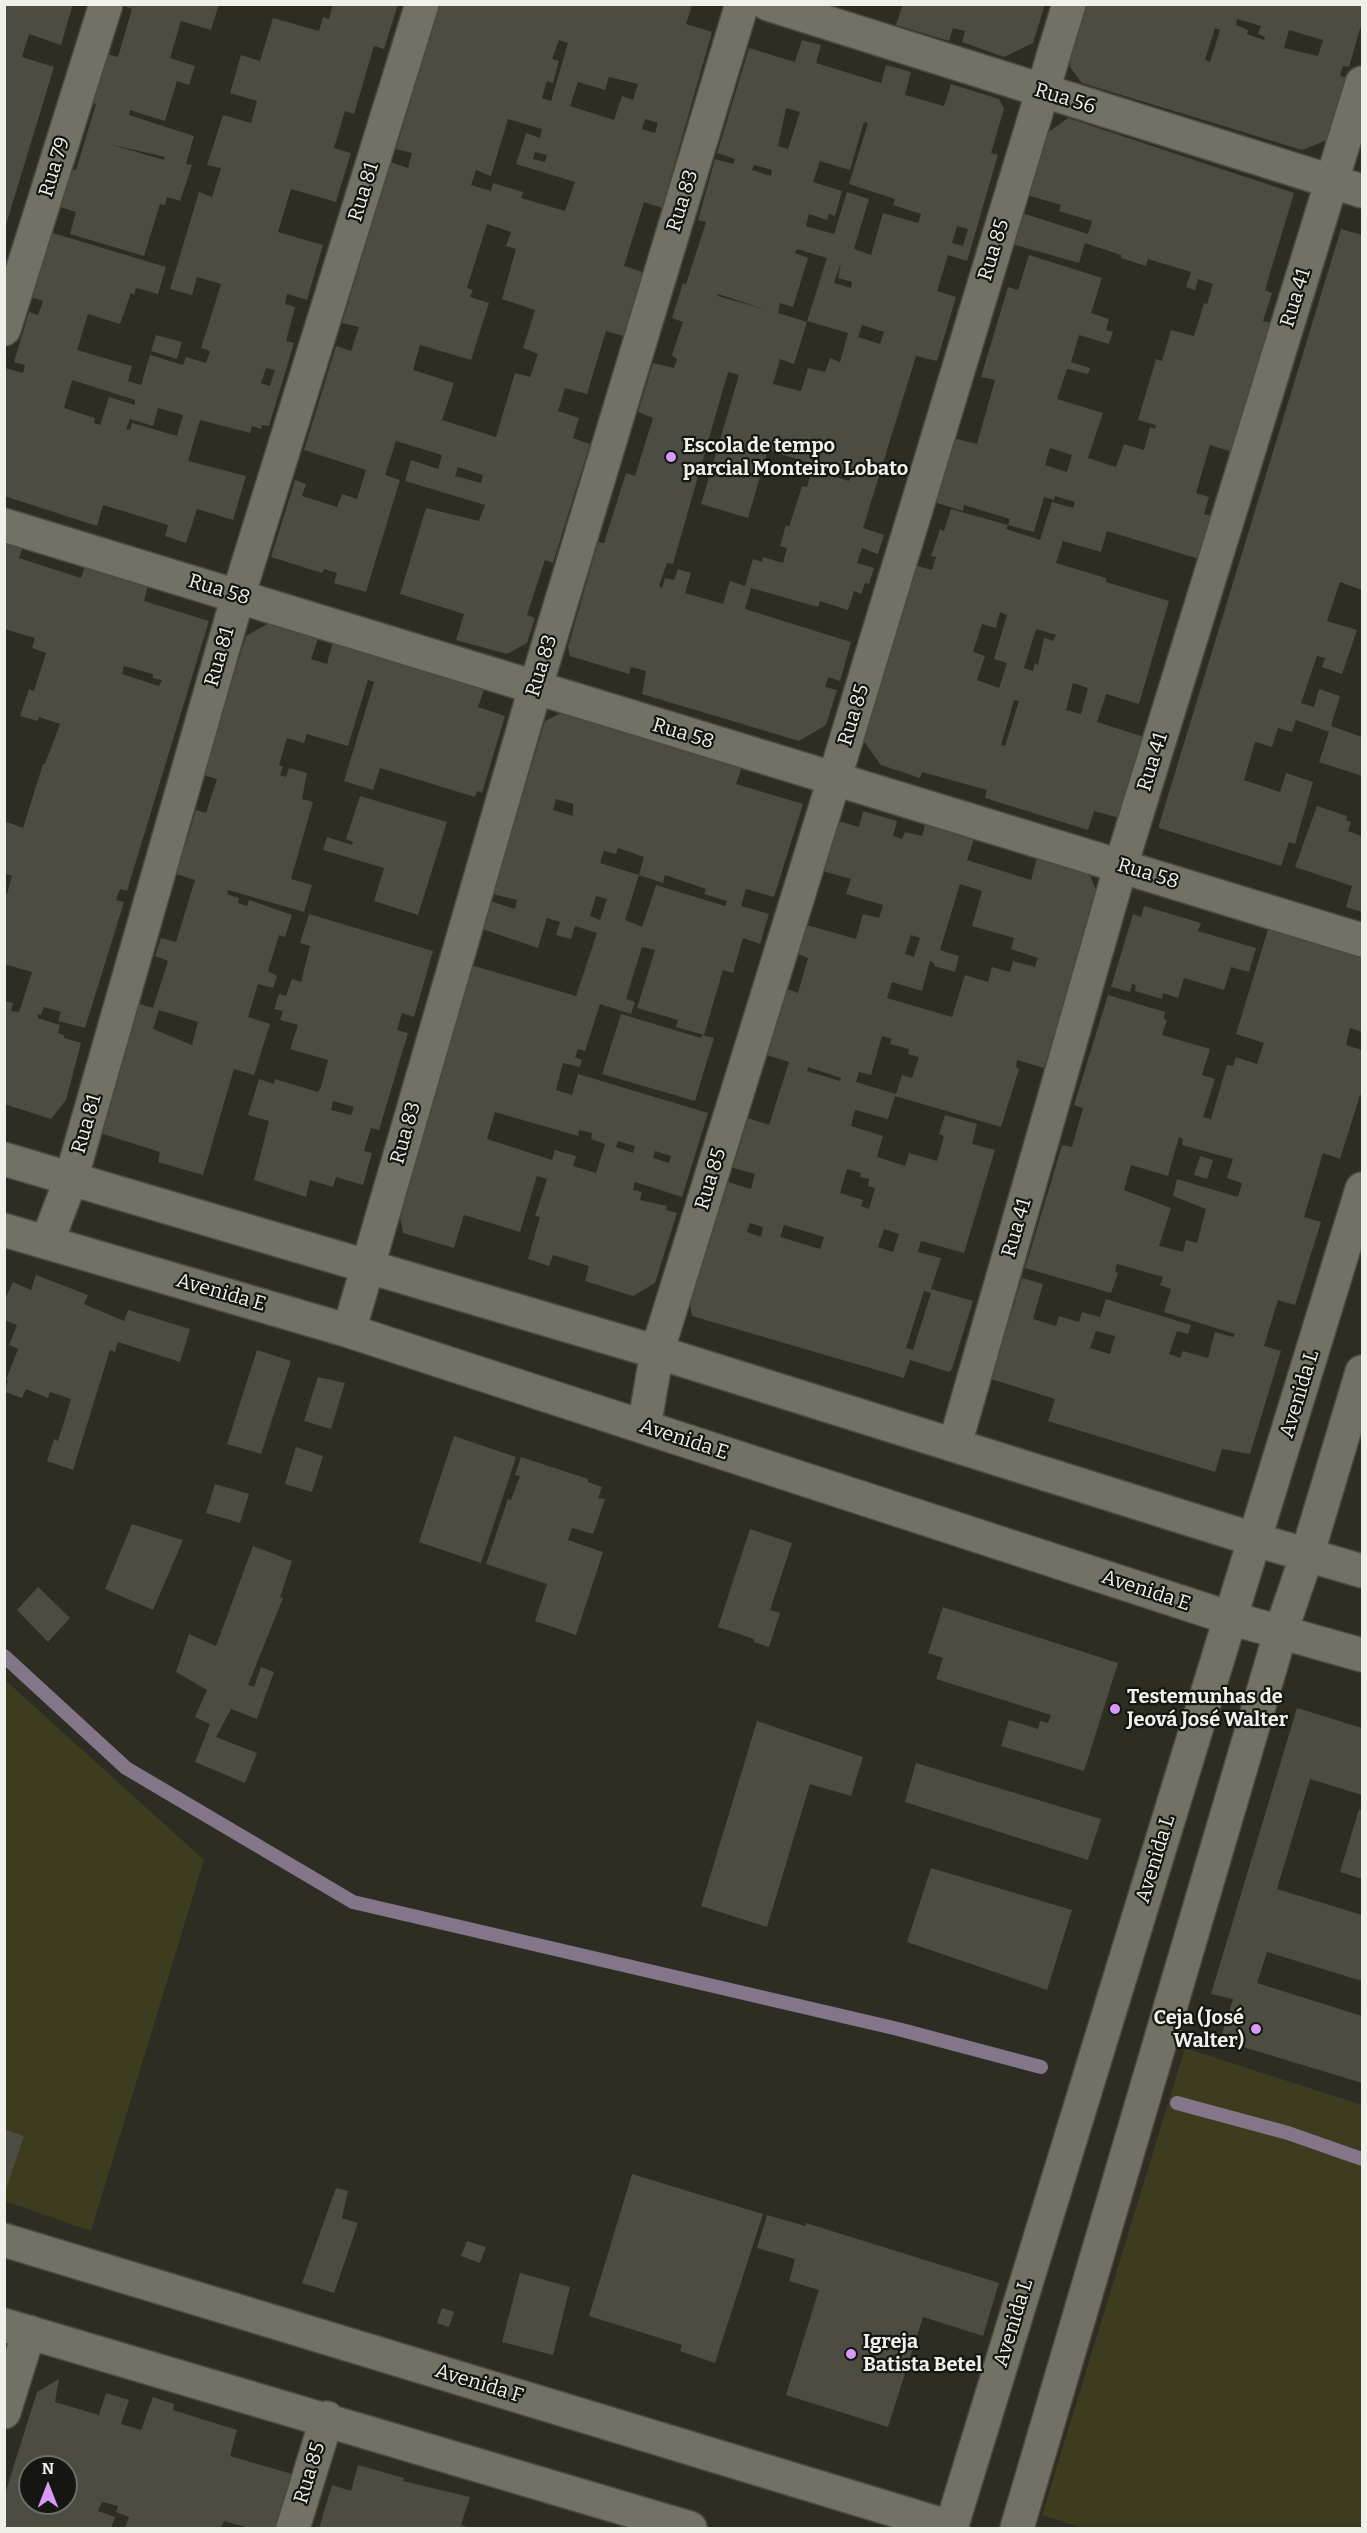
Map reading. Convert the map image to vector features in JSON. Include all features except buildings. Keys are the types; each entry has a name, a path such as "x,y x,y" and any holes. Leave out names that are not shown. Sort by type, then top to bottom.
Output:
{"street":[{"name":"Rua 79","path":"4,329 106,4"},
{"name":"Rua 81","path":"46,1242 71,1179 238,596 422,4"},
{"name":"Rua 83","path":"349,1330 535,689 742,4"},
{"name":"Rua 56","path":"768,4 1347,186"},
{"name":"Rua 85","path":"644,1426 657,1352 834,780 1069,4"},
{"name":"Rua 41","path":"955,1444 1121,866 1347,186 1362,83"},
{"name":"Rua 58","path":"4,525 1362,940"},
{"path":"4,1159 657,1352 1256,1540 1362,1571"},
{"name":"Avenida L","path":"952,2528 1362,1189"},
{"name":"Avenida E","path":"4,1230 349,1330 1230,1618 1362,1655"},
{"path":"1017,2529 1281,1631 1307,1554 1362,1372"},
{"name":"Avenida F","path":"4,2240 952,2528"},
{"path":"4,2412 17,2328 327,2418 631,2519 690,2529"},
{"name":"Rua 85","path":"293,2529 327,2418"}],"shaded area":[{"path":"4,1679 204,1860 91,2231 5,2201"},
{"path":"1185,2048 1362,2105 1362,2528 1083,2528 1042,2515"}],"waterway":[{"path":"4,1656 126,1768 353,1902 898,2029 1041,2067"},
{"path":"1177,2103 1288,2133 1362,2159"}],"place":[{"name":"Escola de tempo parcial Monteiro Lobato","path":"671,457"},
{"name":"Testemunhas de Jeová José Walter","path":"1115,1709"},
{"name":"Ceja (José Walter)","path":"1256,2029"},
{"name":"Igreja Batista Betel","path":"851,2354"}]}
